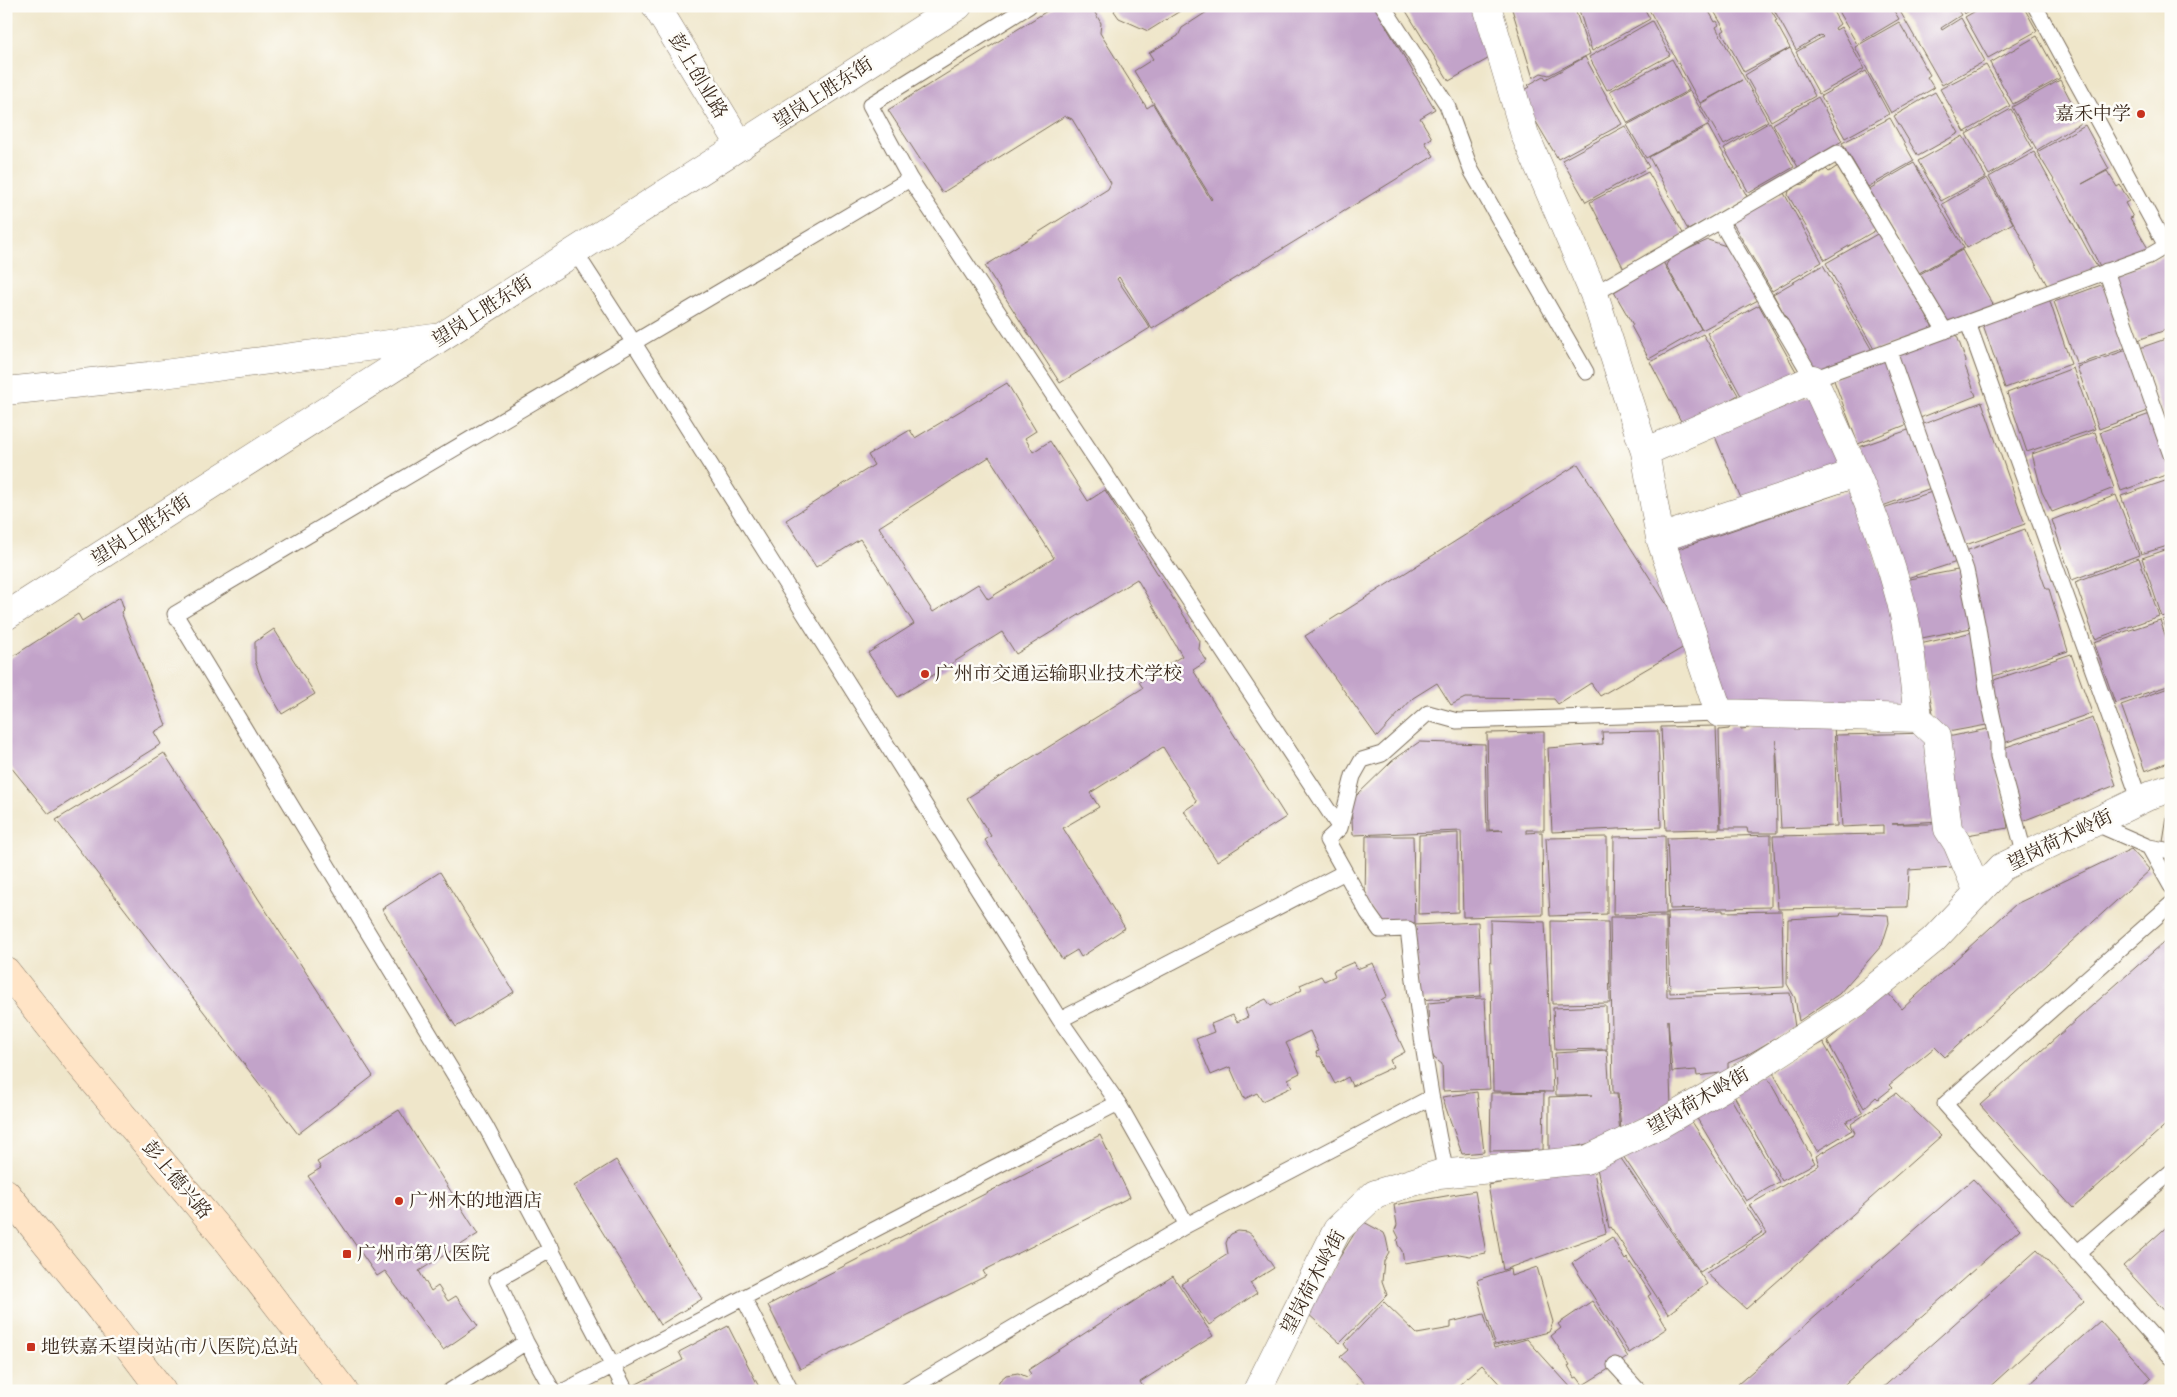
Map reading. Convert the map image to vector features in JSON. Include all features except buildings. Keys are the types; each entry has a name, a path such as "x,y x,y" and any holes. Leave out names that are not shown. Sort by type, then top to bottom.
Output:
{"street":[{"name":"彭上创业路","path":"656,6 741,146"},
{"name":"望岗上胜东街","path":"6,616 958,6"},
{"path":"1487,6 1525,134 1594,294 1645,452 1660,538 1719,713 1918,718"},
{"path":"6,391 149,376 443,337"},
{"path":"1645,452 1813,380 1856,473 1886,548 1899,592 1910,646 1918,718 1937,736 1948,829 1957,843 1978,892"},
{"path":"1660,538 1856,473"},
{"name":"望岗荷木岭街","path":"1257,1391 1337,1230 1376,1194 1446,1174 1586,1160 1659,1125 1748,1073 1856,1003 1933,940 2002,868 2094,822 2171,788"},
{"name":"彭上德兴路","path":"6,971 82,1067 228,1241 344,1391"},
{"path":"6,1193 100,1309 162,1391"}],"lane":[{"path":"1029,6 870,105 910,179 1340,828"},
{"path":"1384,6 1448,105 1471,170 1586,372"},
{"path":"1720,221 1813,380 2149,256 2168,244 2035,6"},
{"path":"1594,294 1838,153 1945,331"},
{"path":"626,1391 614,1365 486,1127 175,614 910,179"},
{"path":"574,252 634,343 1060,1020 1118,1103 1187,1225"},
{"path":"2106,271 2171,455"},
{"path":"1968,323 2140,801"},
{"path":"1889,351 1966,570 1998,742 1998,756 2026,856"},
{"path":"1446,1174 1430,1098 1418,1021 1408,929 1380,930 1327,840 1340,828 1353,776 1362,760 1382,754 1428,713 1457,721 1719,713"},
{"path":"2094,822 2149,847 2171,851"},
{"path":"2149,847 2171,886"},
{"path":"1060,1020 1345,872"},
{"path":"2171,904 1945,1104 2171,1357"},
{"path":"906,1391 1187,1225 1430,1098"},
{"path":"564,1391 1118,1103"},
{"path":"2077,1253 2171,1172"},
{"path":"552,1249 497,1280 526,1342 553,1391"},
{"path":"744,1298 791,1391"},
{"path":"450,1391 526,1342"},
{"path":"1615,1365 1639,1391"}],"place":[{"name":"嘉禾中学","path":"2141,114"},
{"name":"广州市交通运输职业技术学校","path":"925,674"},
{"name":"广州木的地酒店","path":"399,1201"},
{"name":"广州市第八医院","path":"347,1254"},
{"name":"地铁嘉禾望岗站(市八医院)总站","path":"31,1347"}]}
